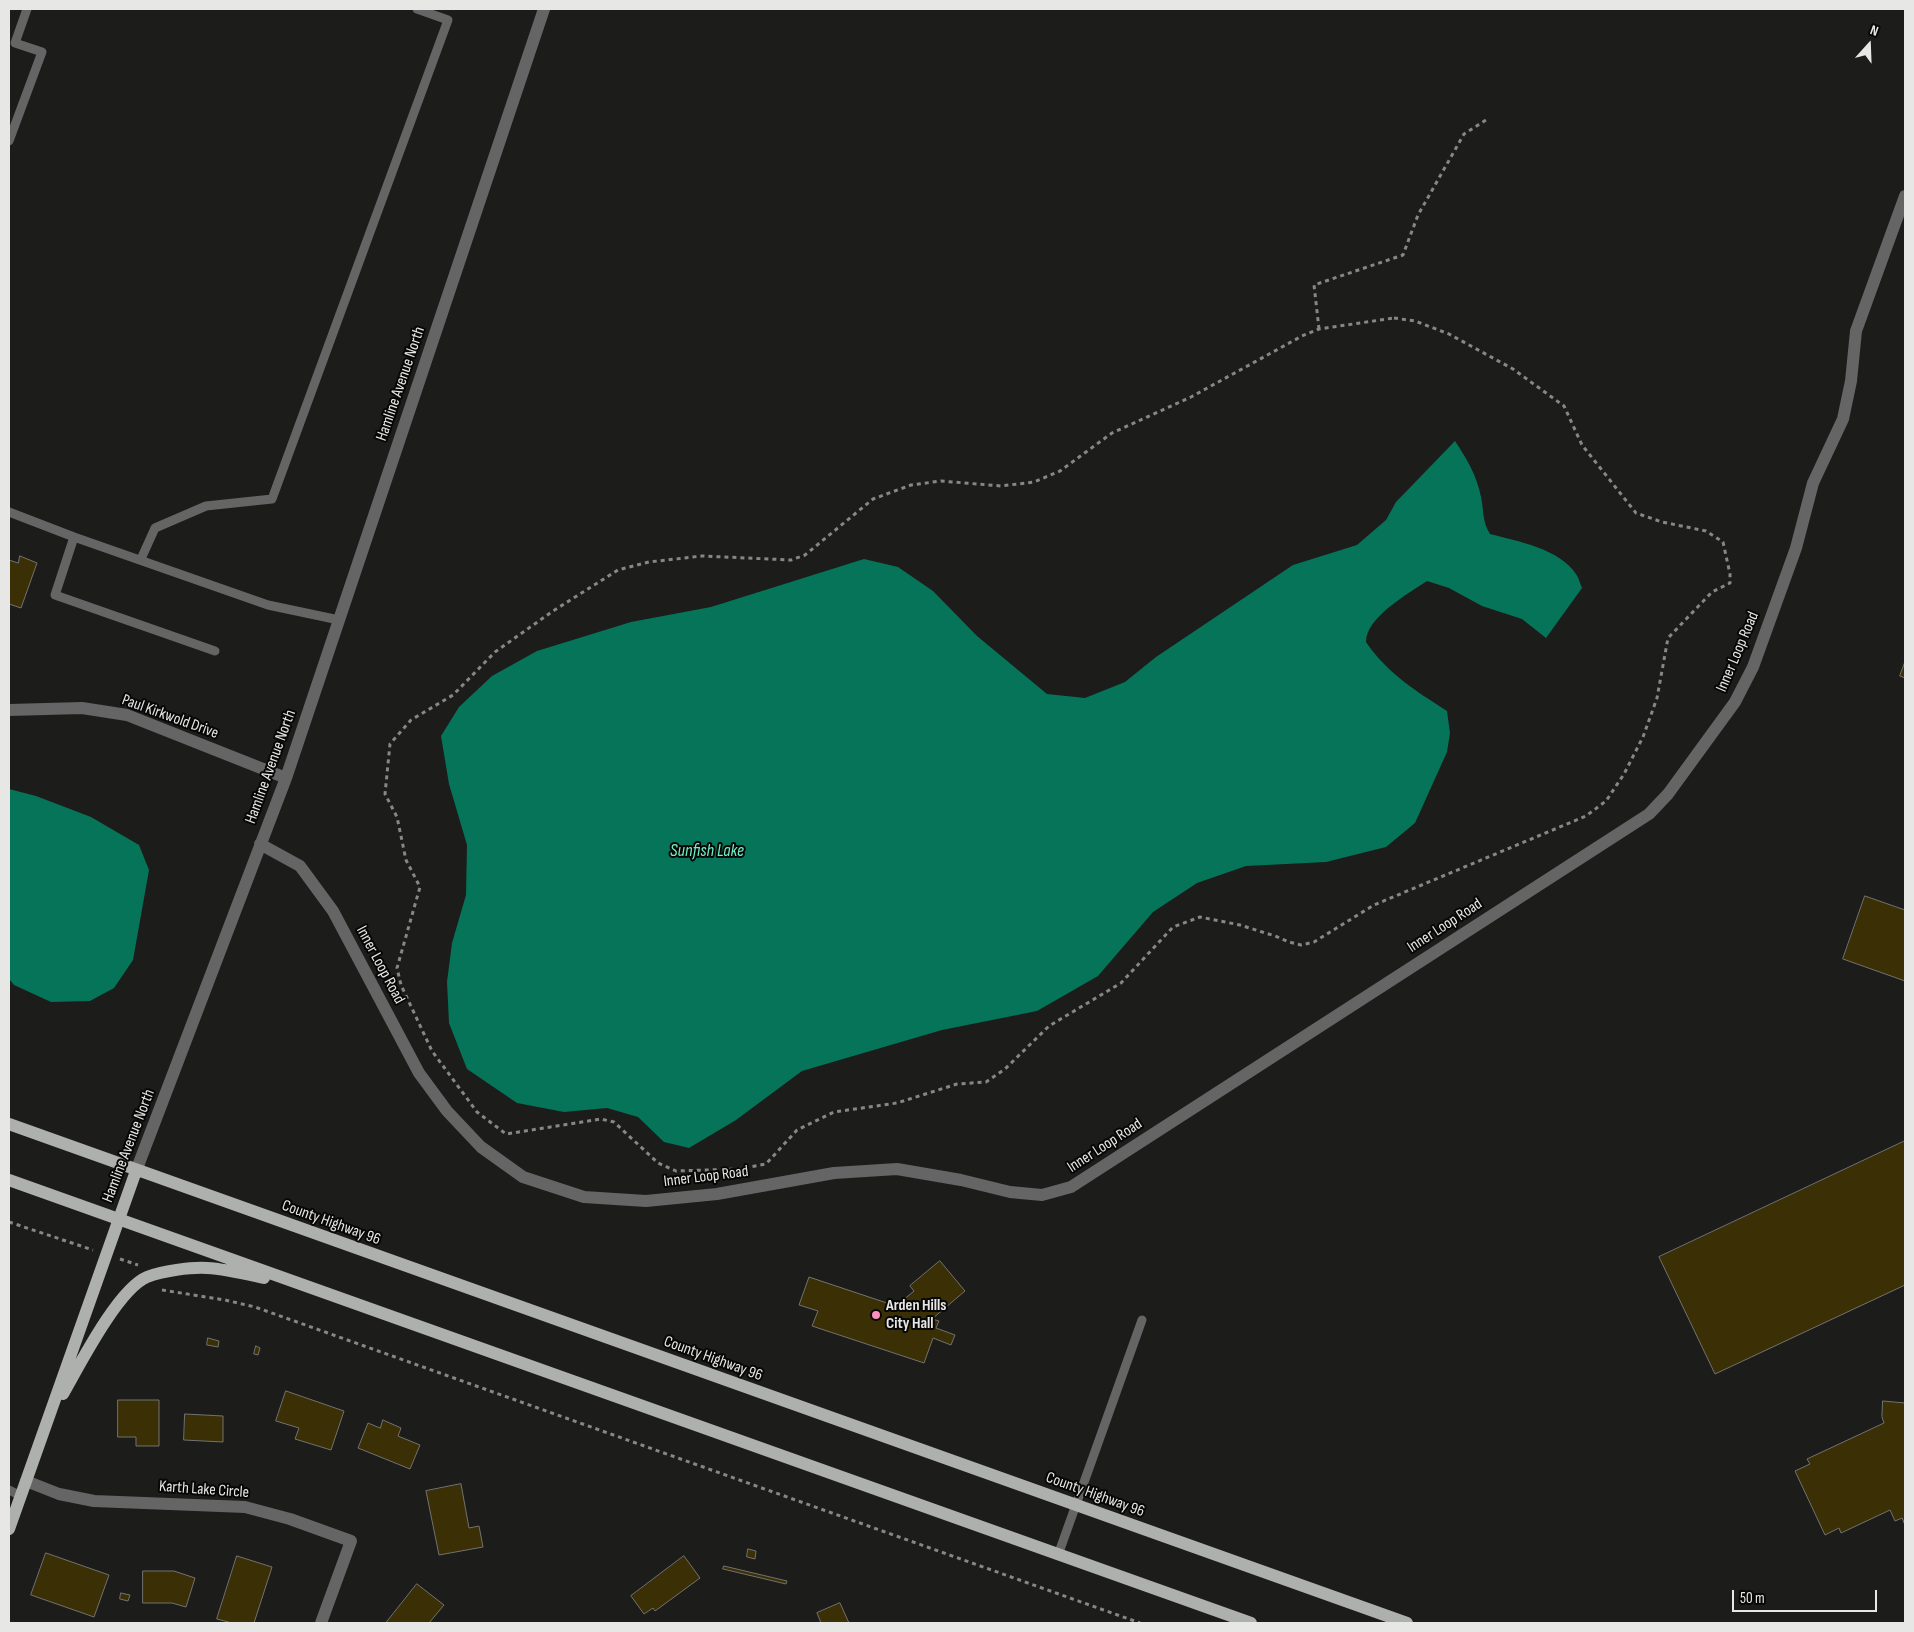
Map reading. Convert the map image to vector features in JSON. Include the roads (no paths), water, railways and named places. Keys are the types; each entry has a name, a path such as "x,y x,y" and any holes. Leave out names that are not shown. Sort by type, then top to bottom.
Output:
{"main road":[{"name":"County Highway 96","path":"9,1124 136,1171 1407,1623"},
{"name":"Hamline Avenue North","path":"9,1529 136,1171"},
{"path":"9,1180 1251,1623"},
{"path":"48,1420 120,1299 147,1277 180,1270 208,1268 307,1287"}],"street":[{"name":"Hamline Avenue North","path":"136,1171 286,778 544,9"},
{"name":"Inner Loop Road","path":"260,844 300,866 333,911 419,1073 447,1111 481,1147 524,1177 584,1196 646,1200 717,1194 834,1173 896,1169 960,1180 1010,1192 1042,1195 1072,1187 1650,814 1668,794 1735,702 1753,667 1796,548 1813,483 1843,420 1851,381 1856,331 1905,196"},
{"name":"Paul Kirkwold Drive","path":"9,710 82,708 126,716 286,778"},
{"name":"Karth Lake Circle","path":"26,1481 59,1494 94,1501 245,1507 290,1519 350,1541 322,1623"}],"lane":[{"path":"9,141 42,52 15,43 27,9"},
{"path":"141,559 155,528 206,506 272,498 448,20 417,9"},
{"path":"9,512 74,537 268,605 339,620"},
{"path":"74,537 55,595 215,651"},
{"path":"1058,1555 1142,1320"},
{"path":"9,1490 21,1496"}],"water":[{"name":"Sunfish Lake","path":"1455,441 1477,482 1484,520 1490,534 1537,547 1560,558 1576,574 1582,588 1546,638 1522,619 1482,606 1449,588 1427,581 1399,599 1380,615 1373,624 1366,642 1393,672 1413,689 1447,711 1450,733 1447,752 1415,823 1386,847 1326,862 1246,866 1197,883 1153,912 1098,976 1037,1011 942,1030 802,1071 736,1120 689,1148 664,1142 638,1117 607,1108 564,1112 517,1103 467,1069 449,1023 447,982 452,943 466,895 467,845 449,784 441,736 459,707 492,676 537,651 631,622 711,607 864,559 898,567 933,591 977,636 1047,694 1085,698 1125,682 1156,657 1293,565 1357,545 1386,520 1396,502"},
{"path":"9,789 36,796 91,817 139,845 149,870 133,960 114,988 90,1001 51,1002 14,985 9,979"}],"place":[{"name":"Arden Hills City Hall","path":"876,1315"}]}
